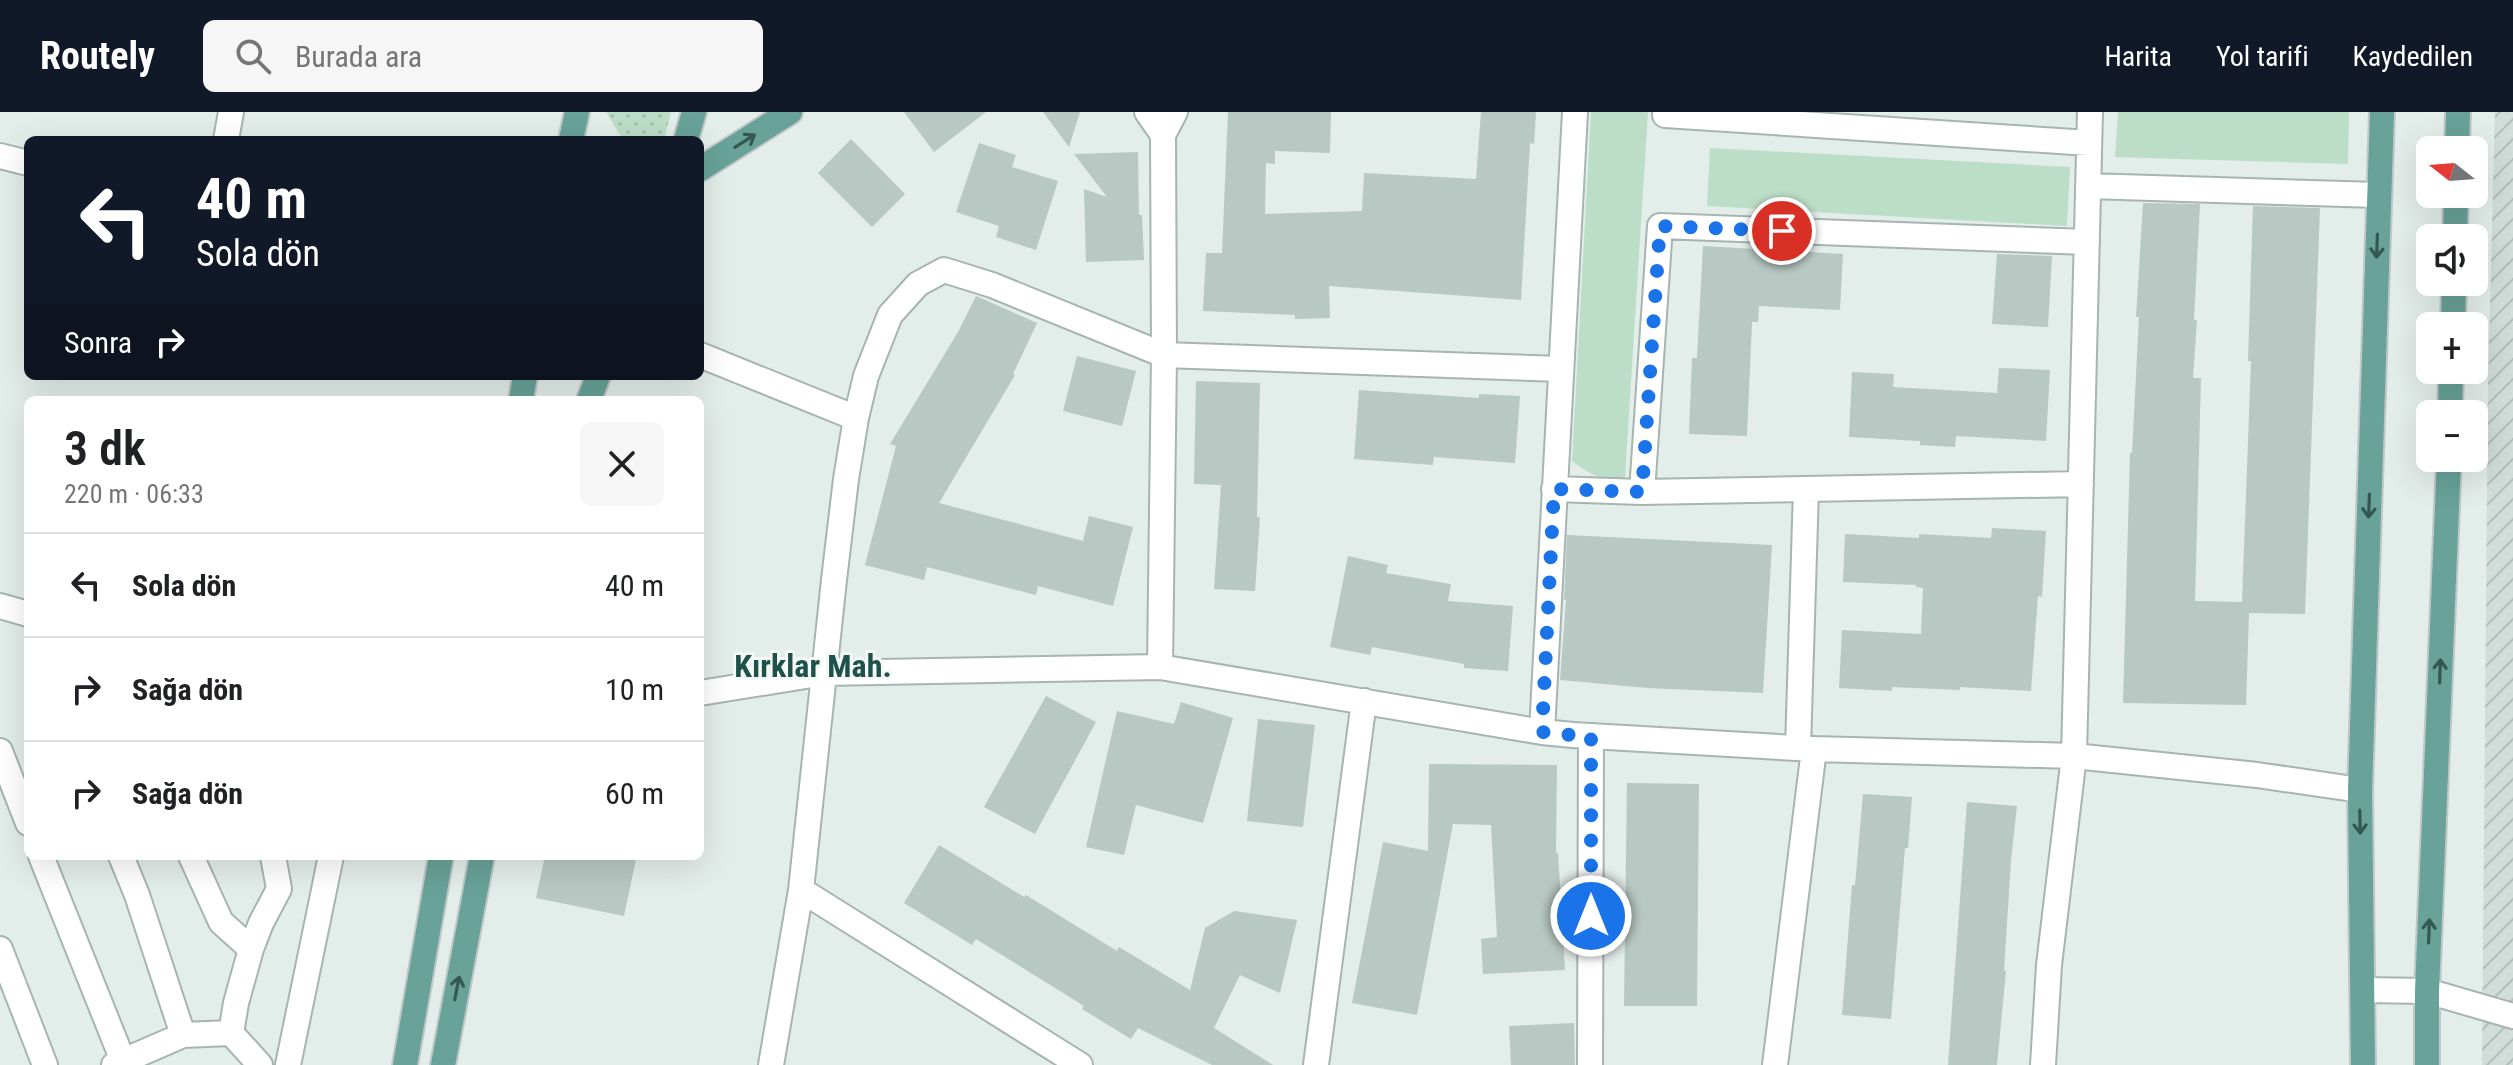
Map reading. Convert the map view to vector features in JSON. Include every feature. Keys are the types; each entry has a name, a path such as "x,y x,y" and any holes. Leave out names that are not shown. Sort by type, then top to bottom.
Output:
{"main road":[{"path":"572,136 577,112"},
{"path":"687,136 694,112"},
{"path":"704,166 790,112"},
{"path":"2363,1065 2360,790 2382,112"},
{"path":"2457,136 2458,112"},
{"path":"2427,1065 2427,991 2448,472"},
{"path":"405,1065 440,860"},
{"path":"443,1065 481,860"}],"street":[{"path":"227,136 231,112"},
{"path":"1147,112 1163,135"},
{"path":"1160,667 1163,135 1175,112"},
{"path":"1542,732 1575,112"},
{"path":"1665,112 1665,115 2089,143"},
{"path":"2043,1065 2049,965 2074,756 2090,112"},
{"path":"0,156 24,162"},
{"path":"2088,186 2378,195"},
{"path":"1642,492 1660,226 2087,242"},
{"path":"771,1065 801,890 846,479 856,418 866,376 890,315 918,284 944,270 992,285 1164,355 1561,369"},
{"path":"704,357 856,418"},
{"path":"1554,489 1642,492 2081,484"},
{"path":"1775,1065 1806,748 1806,489"},
{"path":"704,692 824,673 1160,667 1542,732 1806,748 2074,756 2257,775 2360,790"},
{"path":"1316,1065 1364,701"},
{"path":"1590,1065 1591,737"},
{"path":"0,751 24,813"},
{"path":"42,860 118,1063 183,1035 231,1033"},
{"path":"123,860 183,1035"},
{"path":"193,860 221,922 251,949"},
{"path":"231,1033 251,949 279,889 274,860"},
{"path":"288,1065 330,860"},
{"path":"801,890 1080,1065"},
{"path":"0,949 45,1065"},
{"path":"2363,990 2427,991 2513,1016"},
{"path":"231,1033 260,1065"}],"shaded area":[{"path":"2495,112 2513,112 2513,1065 2482,1065 2488,383"}],"green space":[{"path":"606,112 671,112 665,136 621,136"},
{"path":"1591,112 1648,112 1625,477 1618,479 1597,476 1572,461"},
{"path":"2118,112 2349,112 2348,164 2115,157"},
{"path":"1710,148 2070,167 2067,226 1707,206"}],"building":[{"path":"904,112 986,112 934,152"},
{"path":"1043,112 1080,112 1069,147"},
{"path":"1228,112 1331,112 1330,153 1275,151 1275,164 1266,163 1265,214 1362,211 1364,173 1476,179 1481,112 1536,112 1534,144 1530,143 1521,300 1329,286 1330,318 1295,319 1295,315 1203,311 1206,253 1222,253"},
{"path":"851,139 905,194 872,227 818,173"},
{"path":"979,143 1016,155 1012,167 1058,181 1036,250 996,237 999,226 956,212"},
{"path":"1138,152 1139,215 1142,215 1144,260 1086,262 1084,189 1107,197 1074,154"},
{"path":"2143,203 2200,204 2193,378 2201,378 2195,601 2242,602 2253,206 2320,208 2305,614 2249,613 2246,705 2123,703 2130,453"},
{"path":"1703,246 1843,254 1840,310 1759,306 1758,322 1752,322 1747,436 1689,434 1692,358 1697,358"},
{"path":"1997,254 2052,256 2048,327 1992,324"},
{"path":"976,296 1037,323 1015,375 939,503 1083,541 1089,516 1133,527 1113,606 1038,586 1036,595 927,567 924,580 865,565 896,446 890,444 958,332"},
{"path":"1077,356 1136,371 1122,426 1063,411"},
{"path":"1999,368 2050,370 2046,441 1956,436 1955,447 1920,445 1920,441 1849,437 1852,372 1894,374 1893,387 1997,393"},
{"path":"1196,381 1260,383 1257,517 1260,517 1255,591 1214,589 1221,485 1194,484"},
{"path":"1359,390 1479,398 1479,394 1520,396 1515,463 1434,457 1433,465 1354,459"},
{"path":"1992,528 2046,531 2031,691 1960,687 1960,690 1892,687 1892,691 1839,688 1842,630 1921,634 1923,588 1916,585 1843,582 1845,534 1991,538"},
{"path":"1567,535 1772,545 1763,693 1560,680"},
{"path":"1348,556 1388,565 1386,573 1451,584 1448,601 1513,606 1508,671 1464,668 1464,664 1372,647 1370,655 1330,647"},
{"path":"1046,696 1096,722 1035,834 984,807"},
{"path":"1181,702 1233,718 1203,823 1136,805 1124,855 1086,847 1117,711 1174,724"},
{"path":"1258,719 1315,725 1303,827 1247,821"},
{"path":"1429,764 1557,765 1556,853 1565,970 1483,974 1481,939 1497,937 1491,825 1453,824 1417,1015 1352,1003 1383,842 1428,851"},
{"path":"1627,783 1699,784 1697,1006 1624,1006"},
{"path":"1863,794 1912,797 1891,1019 1842,1015"},
{"path":"1967,802 2017,806 1997,1065 1948,1065"},
{"path":"939,845 1117,951 1119,947 1190,990 1205,928 1234,911 1297,920 1280,993 1240,975 1214,1028 1273,1065 1212,1065 1138,1028 1131,1039 976,939 972,945 904,903"},
{"path":"544,860 636,860 624,916 536,898"},
{"path":"1574,1023 1575,1065 1511,1065 1509,1026"}],"district":[{"name":"Kırklar Mah.","path":"813,666"}],"route":[{"path":"1591,916 1591,737 1542,732 1554,489 1642,492 1660,226 1782,231"}]}
